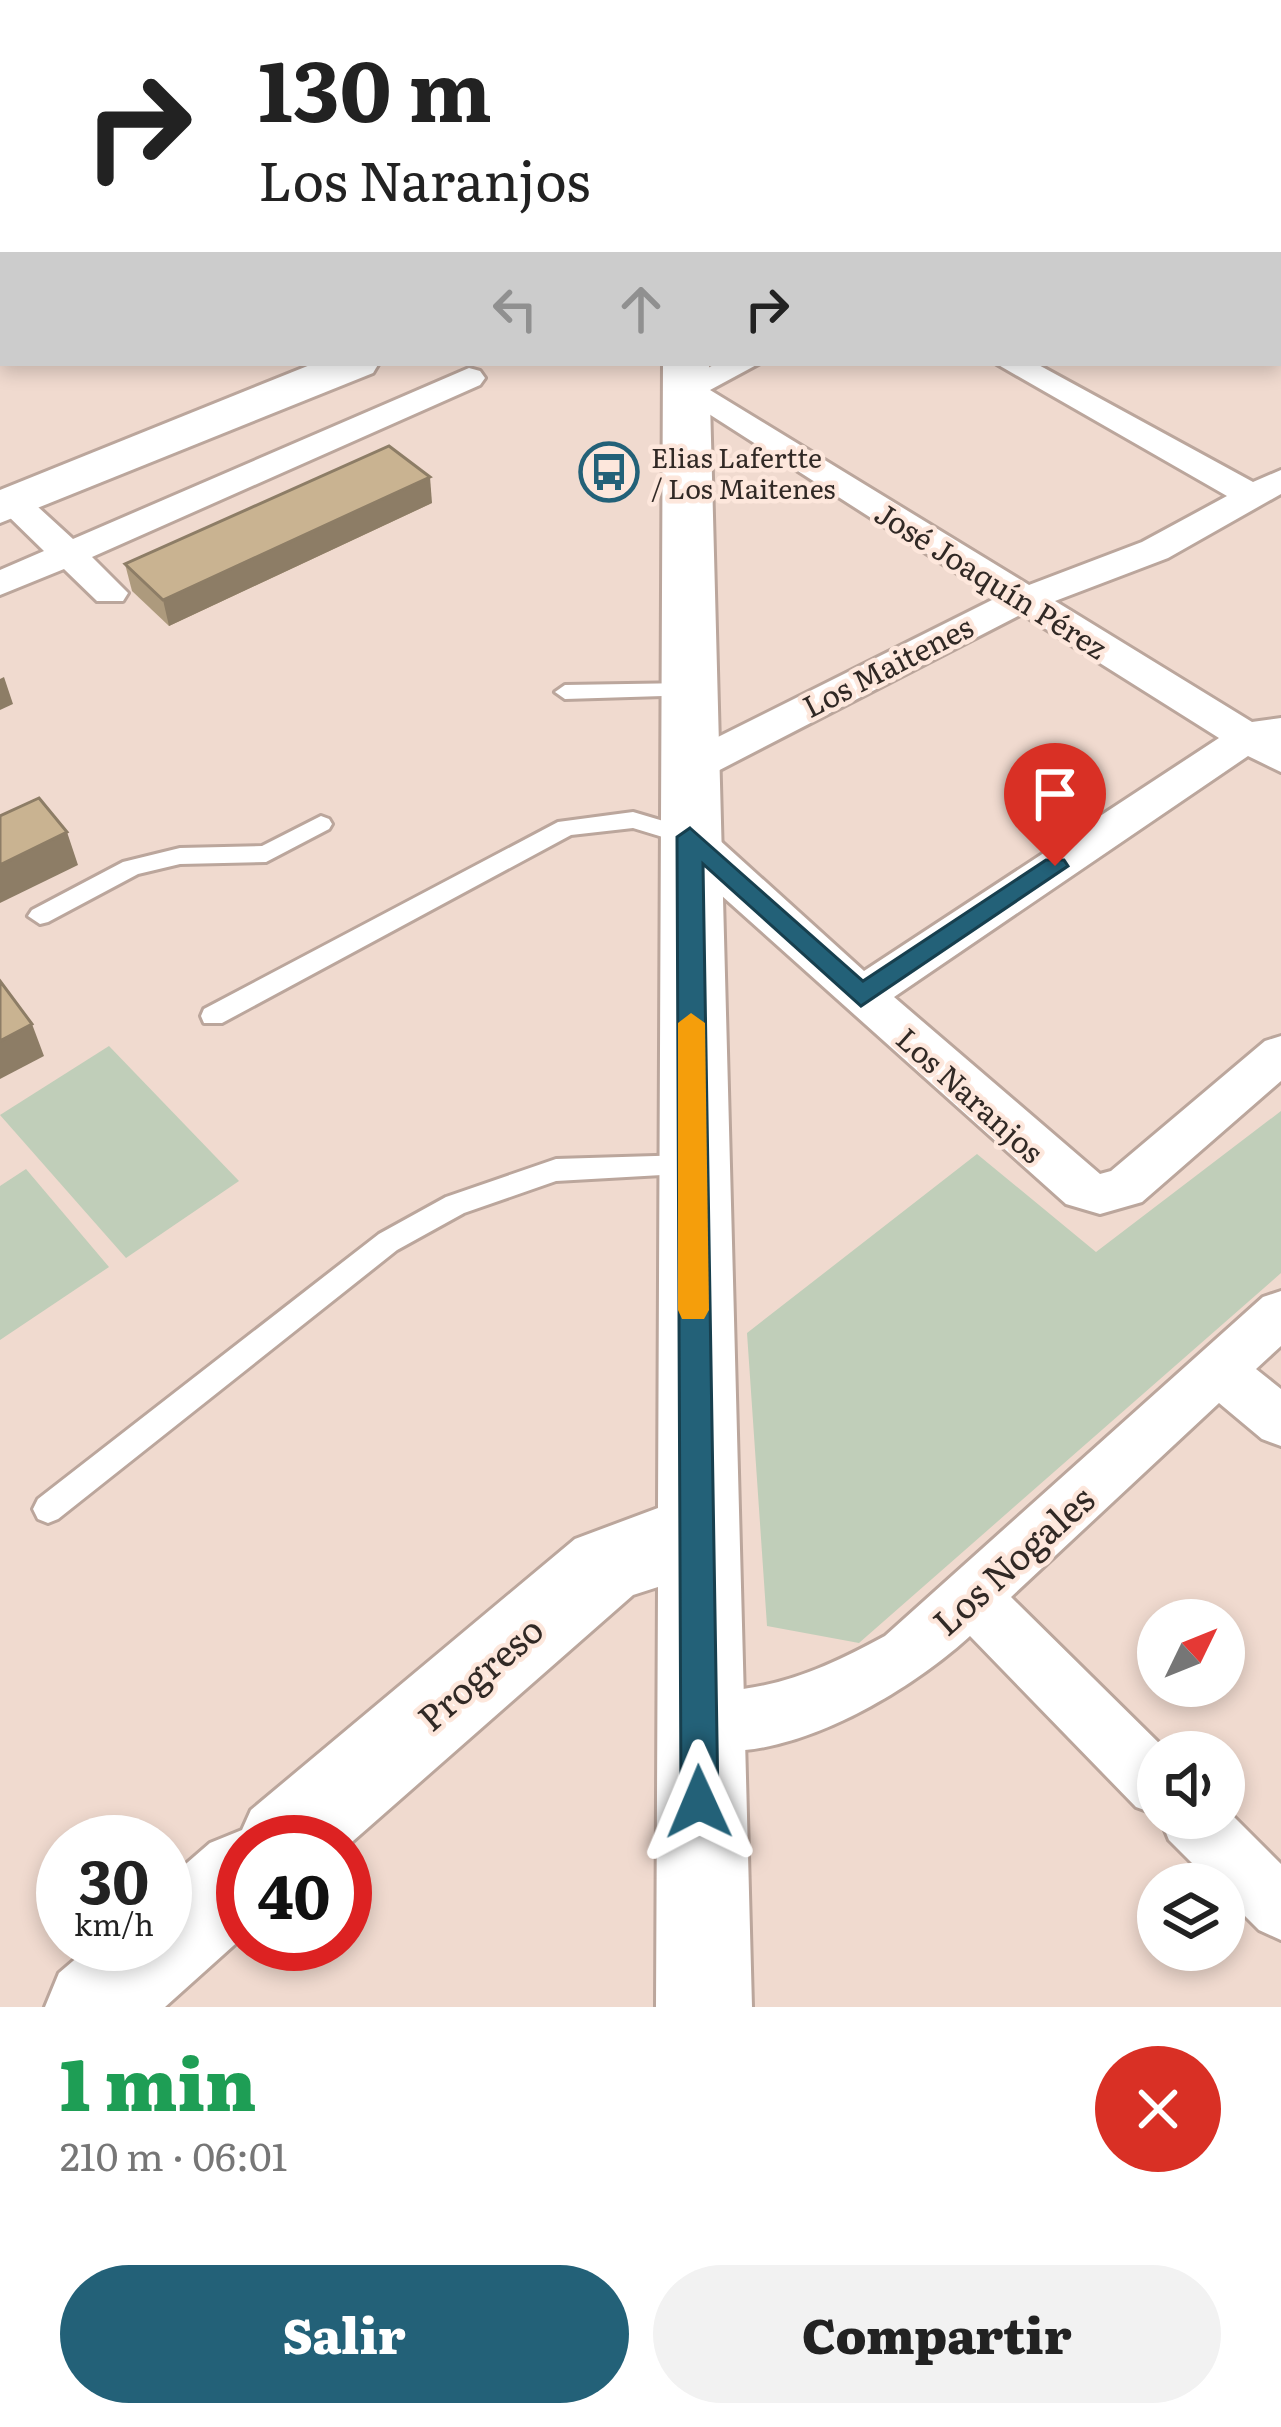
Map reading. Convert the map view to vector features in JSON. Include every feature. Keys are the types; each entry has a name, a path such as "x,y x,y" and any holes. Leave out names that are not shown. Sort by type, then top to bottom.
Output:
{"street":[{"path":"6,483 280,366"},
{"path":"6,483 347,366"},
{"path":"1017,366 1267,488"},
{"path":"689,369 695,1540 698,1721 715,1992"},
{"name":"José Joaquín Pérez","path":"689,369 1024,601 1270,740"},
{"path":"0,584 469,378"},
{"path":"6,483 110,593"},
{"name":"Los Maitenes","path":"692,766 981,617 1155,550 1267,488"},
{"path":"861,996 1270,740"},
{"name":"Los Naranjos","path":"690,837 1069,1181 1100,1194 1125,1188 1279,1059"},
{"name":"Los Nogales","path":"698,1721 743,1719 830,1698 906,1655 1281,1312"},
{"path":"1218,1370 1281,1422"},
{"name":"Progreso","path":"315,1815 604,1567 634,1552 695,1540"},
{"path":"971,1598 1137,1764"},
{"path":"1212,1839 1281,1908"},
{"path":"93,2007 216,1900"}],"lane":[{"path":"565,692 688,690"},
{"path":"214,1016 566,828 633,820 690,837"},
{"path":"40,916 131,868 181,856 266,854 321,824"},
{"path":"48,1509 388,1242 455,1205 556,1170 693,1166"}],"green space":[{"path":"109,1046 239,1181 126,1258 0,1115"},
{"path":"1281,1111 1281,1273 859,1643 767,1626 747,1333 977,1154 1096,1252"},
{"path":"26,1169 109,1267 0,1340 0,1186"}],"building":[{"path":"389,446 430,477 163,600 125,564"},
{"path":"39,798 67,832 0,865 0,816"},
{"path":"0,981 32,1024 0,1041"}],"slow traffic":[{"path":"691,1023 693,1310"}],"place":[{"name":"Elias Lafertte / Los Maitenes","path":"609,472"}],"route":[{"path":"699,1802 690,837 861,996 1055,866"}]}
